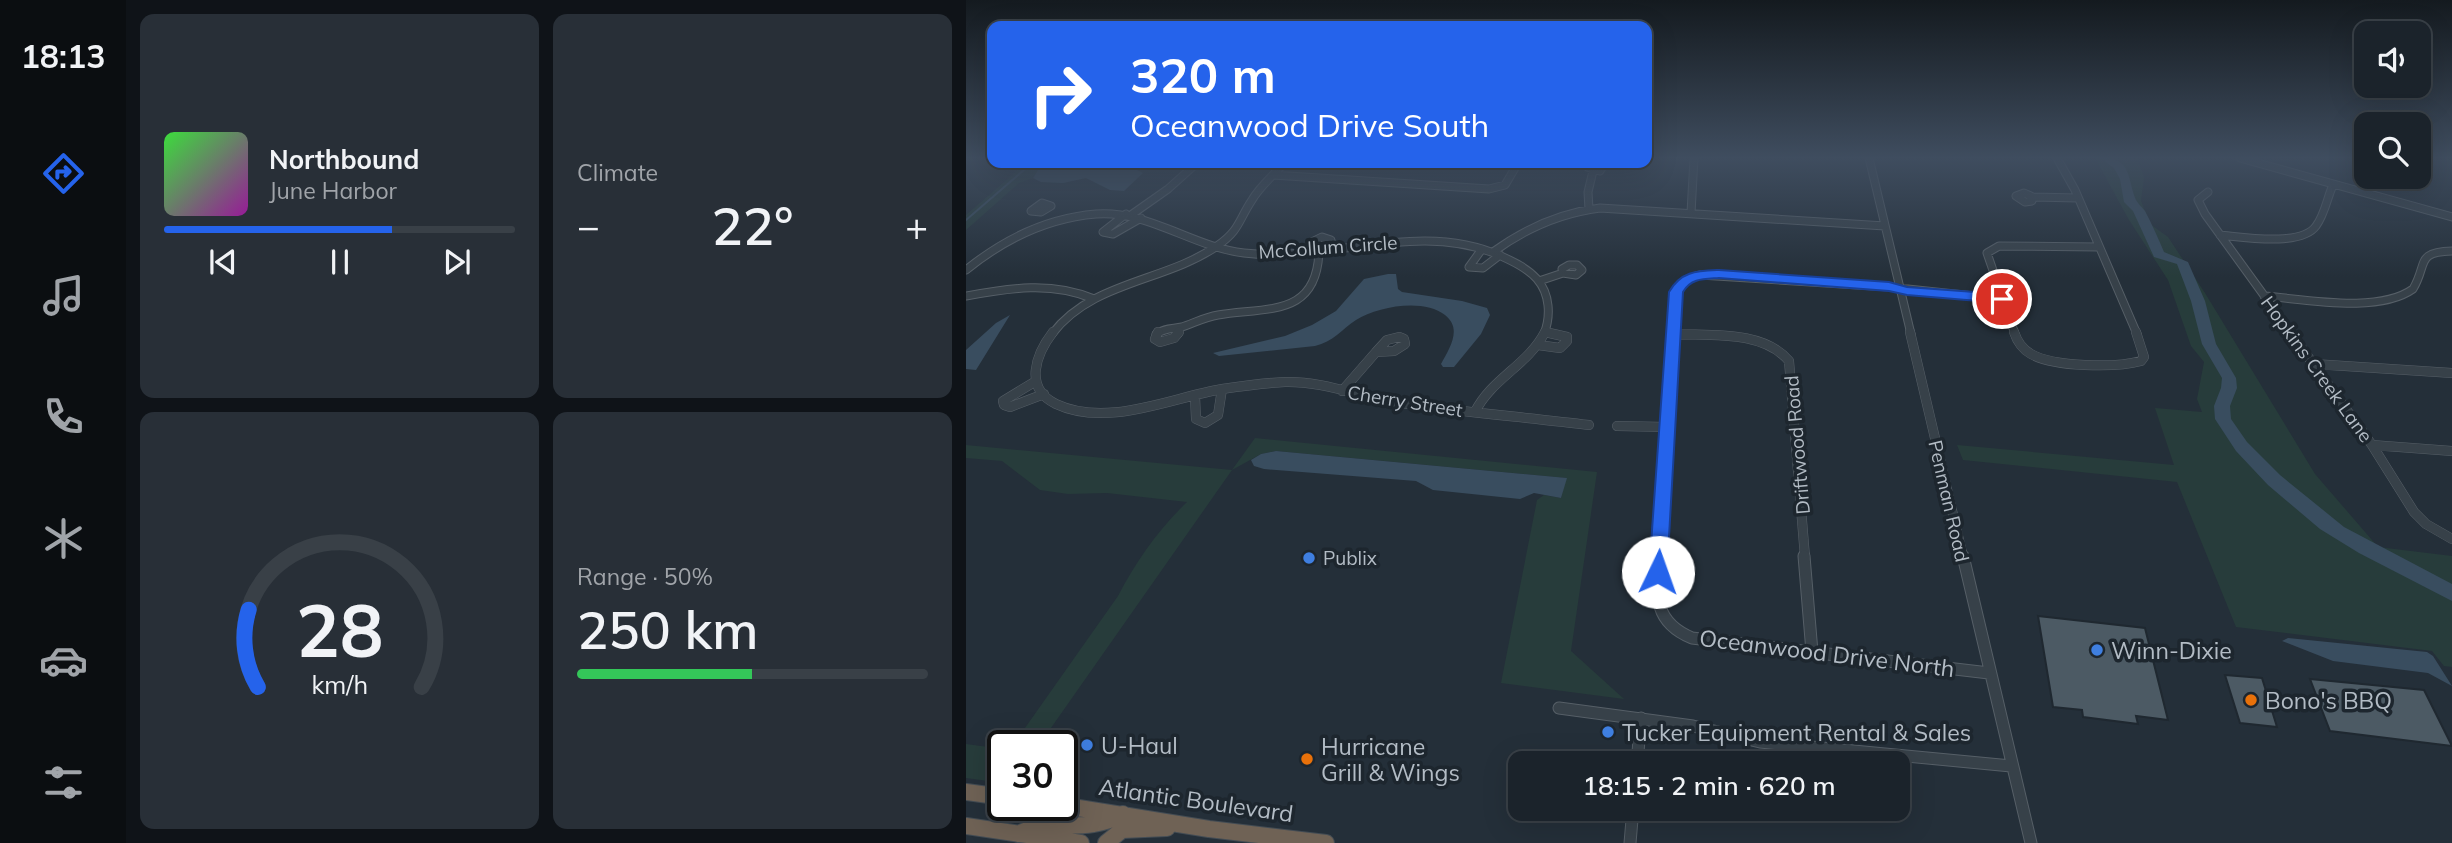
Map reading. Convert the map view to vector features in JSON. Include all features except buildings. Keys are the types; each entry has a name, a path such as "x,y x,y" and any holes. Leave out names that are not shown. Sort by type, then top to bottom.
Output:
{"highway":[{"path":"966,792 987,795"},
{"name":"Atlantic Boulevard","path":"1078,808 1209,829 1326,843"},
{"path":"1018,834 1030,826 1092,832 1107,826 1123,814"},
{"path":"966,826 1081,843"},
{"path":"1106,843 1122,830 1134,828 1209,829"}],"street":[{"path":"1140,218 1113,234 1103,232 1157,197"},
{"path":"1036,381 1009,396 1003,401 1004,405 1010,407 1044,394 1036,381 1035,370 1040,349 1048,337 1068,318 1094,299 1184,265 1216,247 1237,230 1253,197"},
{"path":"1589,197 1590,209"},
{"path":"1691,212 1692,197"},
{"name":"Penman Road","path":"1878,197 2031,843"},
{"path":"2048,197 2078,198 2142,345 2144,357 2141,361 2126,366 2046,359 2032,354 2017,340 1987,253 1999,246 2099,247"},
{"name":"Hopkins Creek Lane","path":"2200,197 2198,200 2220,235 2372,445 2414,512 2426,524 2452,539"},
{"path":"2220,235 2286,238 2307,234 2317,224 2328,197"},
{"path":"2379,197 2452,217"},
{"path":"1482,249 1469,267 1478,270 1485,268 1497,253 1537,224 1590,209 1624,208 1885,226"},
{"path":"1044,212 1051,222"},
{"name":"McCollum Circle","path":"966,270 1012,239 1051,222 1096,214 1129,215 1187,239 1264,255 1404,241 1456,244 1497,253 1525,268 1539,281"},
{"path":"1304,253 1312,242 1322,237 1331,240 1332,249"},
{"path":"2264,296 2375,302 2403,296 2414,288 2425,256 2433,250 2452,251"},
{"path":"1177,328 1220,314 1268,311 1298,299 1308,292 1317,280 1319,251"},
{"path":"1475,412 1484,395 1527,359 1538,345 1545,332 1549,314 1548,300 1539,281 1563,273"},
{"path":"1616,426 1667,427 1676,292 1682,282 1689,278 1719,274 2002,299"},
{"path":"966,296 1008,288 1048,287 1077,292 1094,299"},
{"path":"1538,345 1560,348 1567,341 1564,335 1545,332"},
{"name":"Driftwood Road","path":"1674,334 1768,343 1782,351 1789,361 1812,652"},
{"path":"1342,391 1376,352"},
{"path":"2314,364 2452,373"},
{"name":"Cherry Street","path":"1044,394 1052,402 1068,409 1115,413 1222,389 1287,382 1393,402 1589,425"},
{"path":"1195,396 1196,418 1205,423 1218,415 1222,389"},
{"name":"Oceanwood Drive North","path":"1667,427 1657,599 1662,615 1669,625 1692,638 1989,673"},
{"path":"2372,445 2452,451"},
{"path":"1559,708 1641,718 1760,742 2011,766"},
{"path":"1638,751 1641,718"},
{"path":"1630,843 1632,821"}],"green space":[{"path":"986,197 1003,197 966,230 966,215"},
{"path":"2117,197 2141,197 2150,224 2168,237 2205,293 2315,474 2378,547 2452,556 2452,667 2444,666 2432,651 2236,627 2177,482 1963,460 1957,445 2174,465 2155,408 2202,412 2197,399 2204,362 2191,346 2168,280"},
{"path":"1255,438 1597,472 1571,651 1624,699 1501,683 1537,500 1544,495 1561,498 1566,478 1276,451 1261,454 1232,470"},
{"path":"966,445 1232,470 1050,730 1024,730 1118,596 1149,546 1187,502 1107,493 1068,494 1040,490 1002,461 966,458"},
{"path":"966,744 987,747 987,781 966,778"}],"water":[{"path":"1396,274 1398,289 1402,292 1462,301 1487,308 1490,315 1481,334 1454,367 1443,367 1441,364 1453,339 1453,326 1450,321 1436,310 1413,305 1388,308 1365,315 1332,338 1315,346 1219,356 1213,353 1285,336 1312,325 1336,311 1364,279"},
{"path":"1010,315 976,370 966,369 966,350 996,323"},
{"path":"1276,451 1567,478 1561,498 1534,493 1520,499 1433,490 1416,481 1254,466 1251,460 1261,454"},
{"path":"2288,638 2427,652 2433,656 2452,686 2428,673 2333,661 2282,641"}],"waterway":[{"path":"966,220 992,197"},
{"path":"2129,197 2159,254 2182,262 2198,301 2209,344 2229,378 2229,388 2222,406 2223,419 2241,446 2292,497 2326,524 2452,593"}],"place":[{"name":"Publix","path":"1309,558"},
{"name":"Winn-Dixie","path":"2097,650"},
{"name":"Bono's BBQ","path":"2251,700"},
{"name":"Tucker Equipment Rental & Sales","path":"1608,732"},
{"name":"U-Haul","path":"1087,745"},
{"name":"Hurricane Grill & Wings","path":"1307,759"}],"route":[{"path":"1658,572 1676,292 1682,282 1694,275 1706,273 2002,299"}]}
